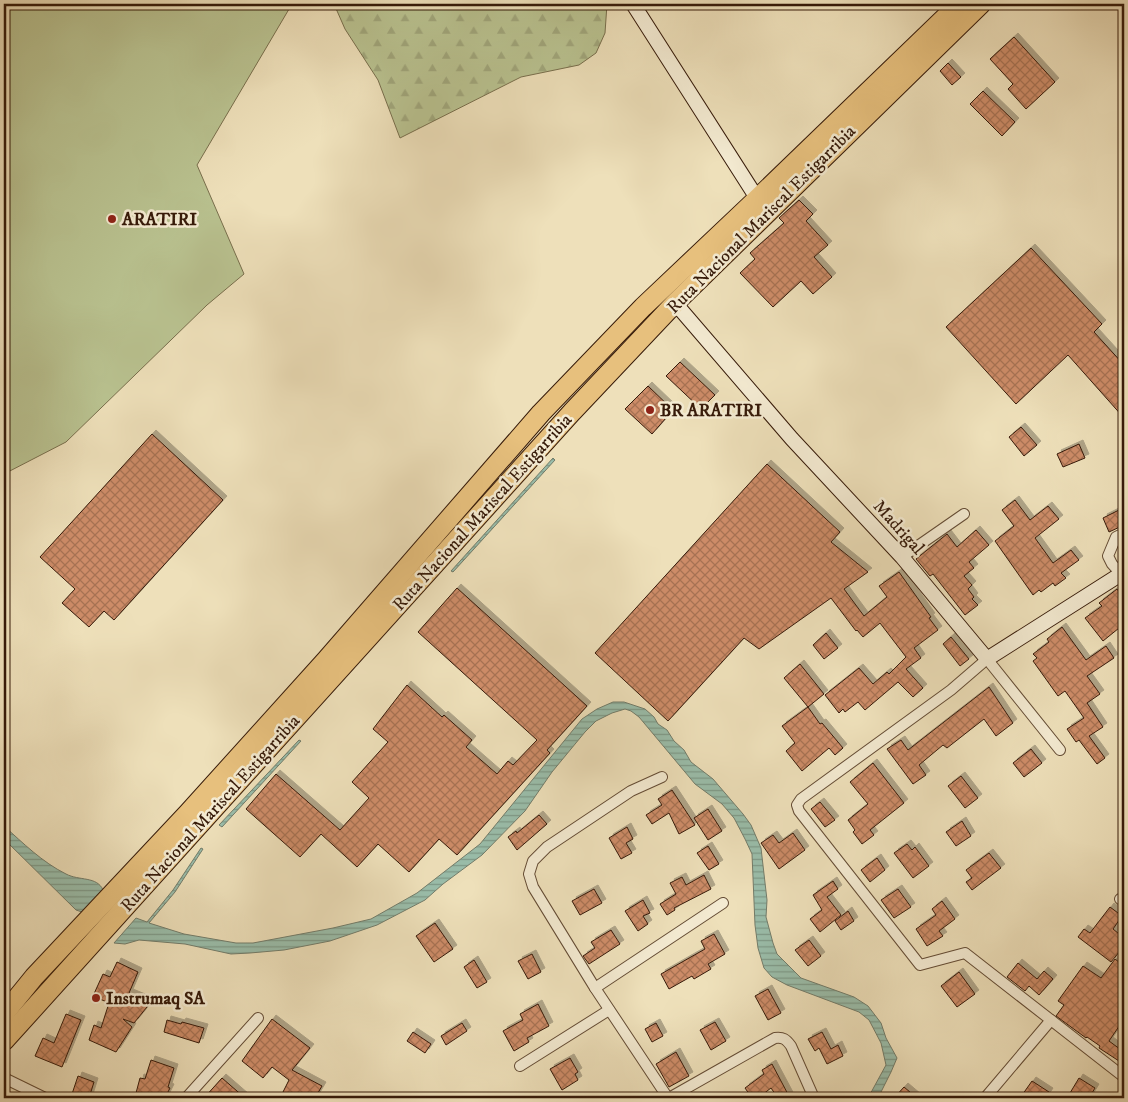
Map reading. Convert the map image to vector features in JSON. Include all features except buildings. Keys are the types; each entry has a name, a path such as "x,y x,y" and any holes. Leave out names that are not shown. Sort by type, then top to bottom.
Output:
{"highway":[{"name":"Ruta Nacional Mariscal Estigarribia","path":"4,1041 572,412 675,304 762,206 959,4"},
{"name":"Ruta Nacional Mariscal Estigarribia","path":"4,1014 34,977 188,814 542,413 643,307 762,206 981,4"},
{"path":"4,1002 34,977"}],"street":[{"path":"632,4 762,206"},
{"name":"Madrigal","path":"675,304 792,439 902,557 987,659"},
{"path":"902,557 964,514"},
{"path":"1124,533 1116,537 1108,556 1123,575 987,659 951,690 801,798 798,805 799,811 920,965 965,953 1124,1077"},
{"path":"987,659 1060,750"},
{"path":"662,777 631,791 547,847 532,861 529,874 533,887 609,1010 669,1098 775,1038 780,1037 791,1046 814,1098"},
{"path":"1124,897 1120,899 1124,902"},
{"path":"595,988 723,903"},
{"path":"520,1066 609,1010"},
{"path":"186,1098 258,1018"},
{"path":"985,1098 1051,1020"},
{"path":"4,1078 45,1098"}],"green space":[{"name":"ARATIRI","path":"4,4 292,4 197,165 244,274 207,305 66,442 4,474"},
{"path":"334,4 607,4 605,33 596,53 579,65 521,77 400,138 378,80 345,29"}],"shaded area":[{"path":"553,458 555,460 453,572 451,571"},
{"path":"613,702 624,702 645,709 654,717 658,724 667,730 674,741 684,750 691,762 713,779 751,825 761,848 767,900 766,917 777,954 801,978 854,997 868,1006 881,1023 886,1038 897,1058 878,1098 868,1098 886,1065 881,1043 869,1020 859,1012 787,985 772,977 764,968 758,948 755,925 752,854 734,818 722,804 695,784 639,717 625,709 596,721 585,732 552,772 525,811 482,855 425,900 377,925 330,941 284,950 250,953 231,954 185,944 139,940 125,944 114,943 136,918 147,922 173,890 201,848 203,849 175,892 149,923 184,934 236,943 253,943 371,919 417,893 480,844 582,719 597,709"},
{"path":"299,740 301,741 222,827 219,825"},
{"path":"4,826 49,864 71,876 97,883 103,890 82,912 76,910 4,839"}],"place":[{"name":"ARATIRI","path":"112,219"},
{"name":"BR ARATIRI","path":"650,410"},
{"name":"Instrumaq SA","path":"96,998"}]}
